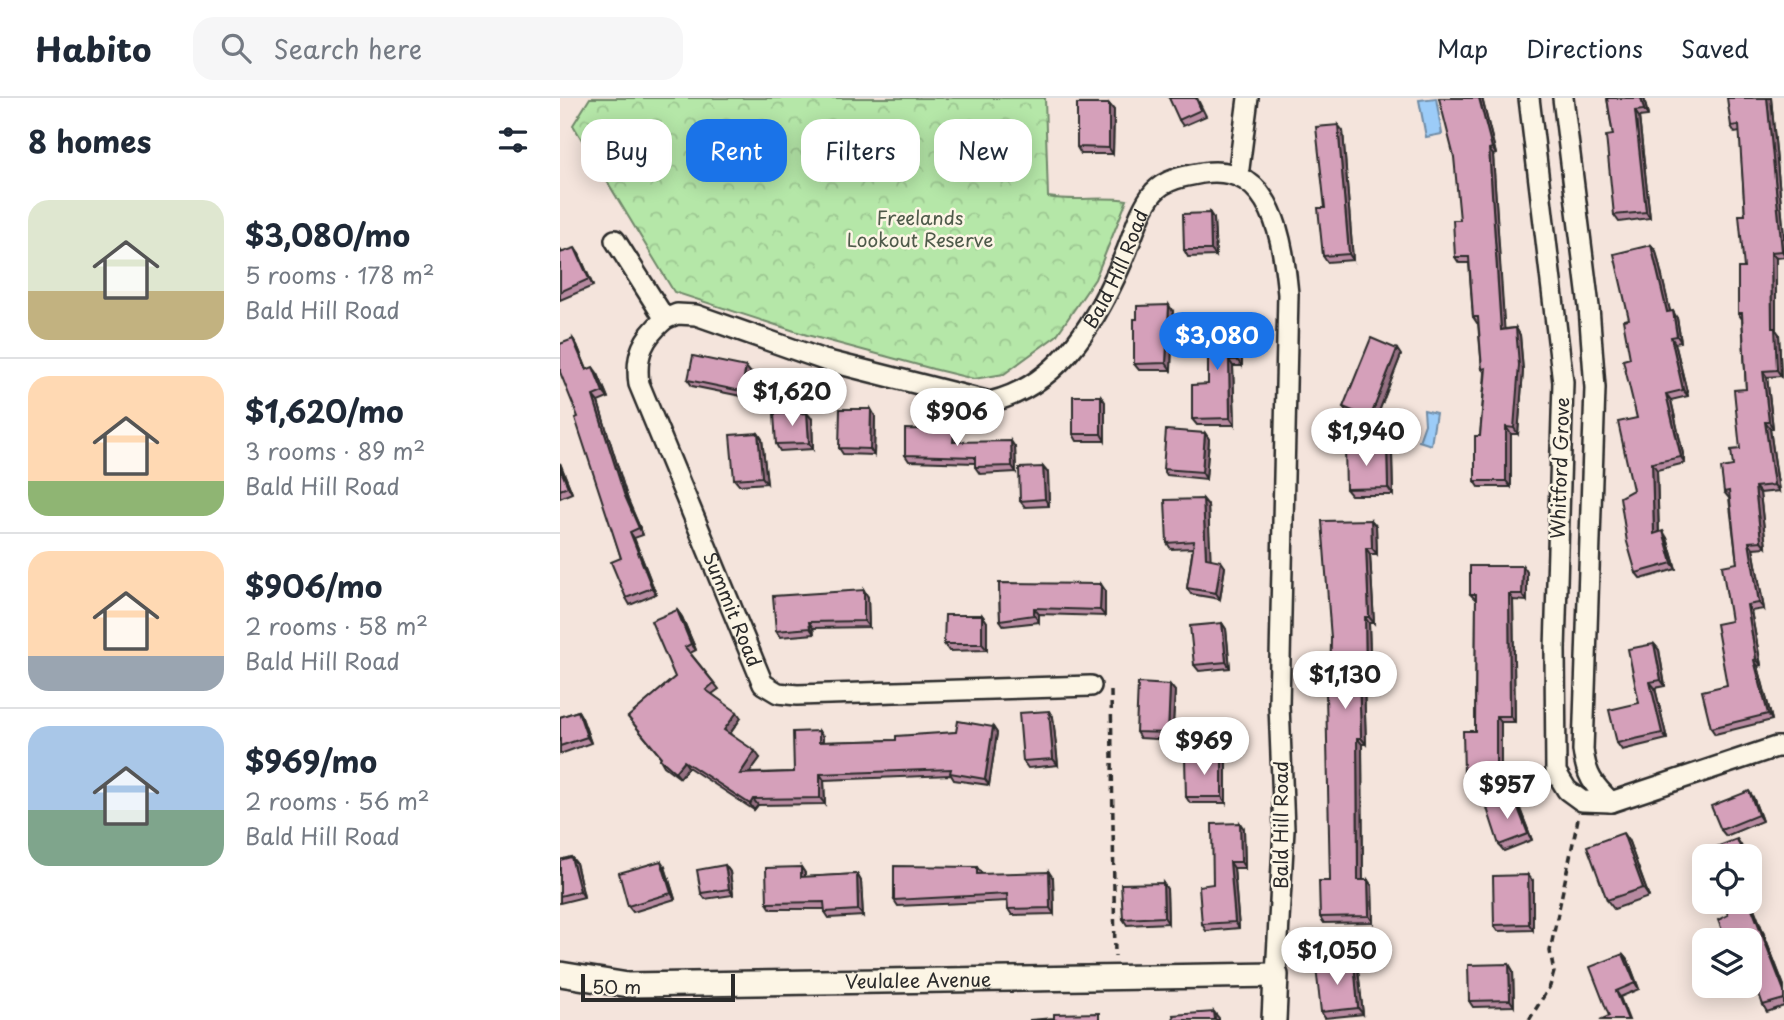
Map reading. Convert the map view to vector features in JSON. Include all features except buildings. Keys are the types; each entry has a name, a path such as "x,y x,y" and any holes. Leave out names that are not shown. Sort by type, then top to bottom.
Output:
{"street":[{"path":"1238,176 1248,117 1248,98"},
{"name":"Whitford Grove","path":"1529,98 1563,382 1556,637 1556,772 1567,790 1582,801 1611,802 1776,747 1784,747"},
{"name":"Whitford Grove","path":"1563,98 1589,307 1595,388 1583,750 1592,785 1611,802"},
{"name":"Bald Hill Road","path":"665,319 677,314 696,315 824,360 990,402 1006,398 1059,362 1086,334 1109,294 1153,193 1170,181 1216,171 1238,176 1257,192 1276,216 1283,247 1288,294 1279,705 1284,829 1274,1020"},
{"path":"615,240 665,319"},
{"name":"Summit Road","path":"665,319 649,333 641,348 637,366 639,384 763,684 778,693 797,695 1091,686"},
{"name":"Veulalee Avenue","path":"560,974 628,985 1276,975"}],"path":[{"path":"1091,686 1111,689 1114,954 1117,961"},
{"path":"1529,1020 1550,986 1554,972 1550,951 1577,820 1584,812"}],"green space":[{"name":"Freelands Lookout Reserve","path":"590,98 1045,98 1048,197 1127,200 1095,279 1056,336 1004,374 974,379 807,335 674,292 607,182 672,182 672,119 581,119 581,138 573,125"}],"water":[{"path":"1436,98 1442,134 1426,137 1419,100"},
{"path":"1424,410 1436,413 1431,445 1419,441 1425,424"}]}
